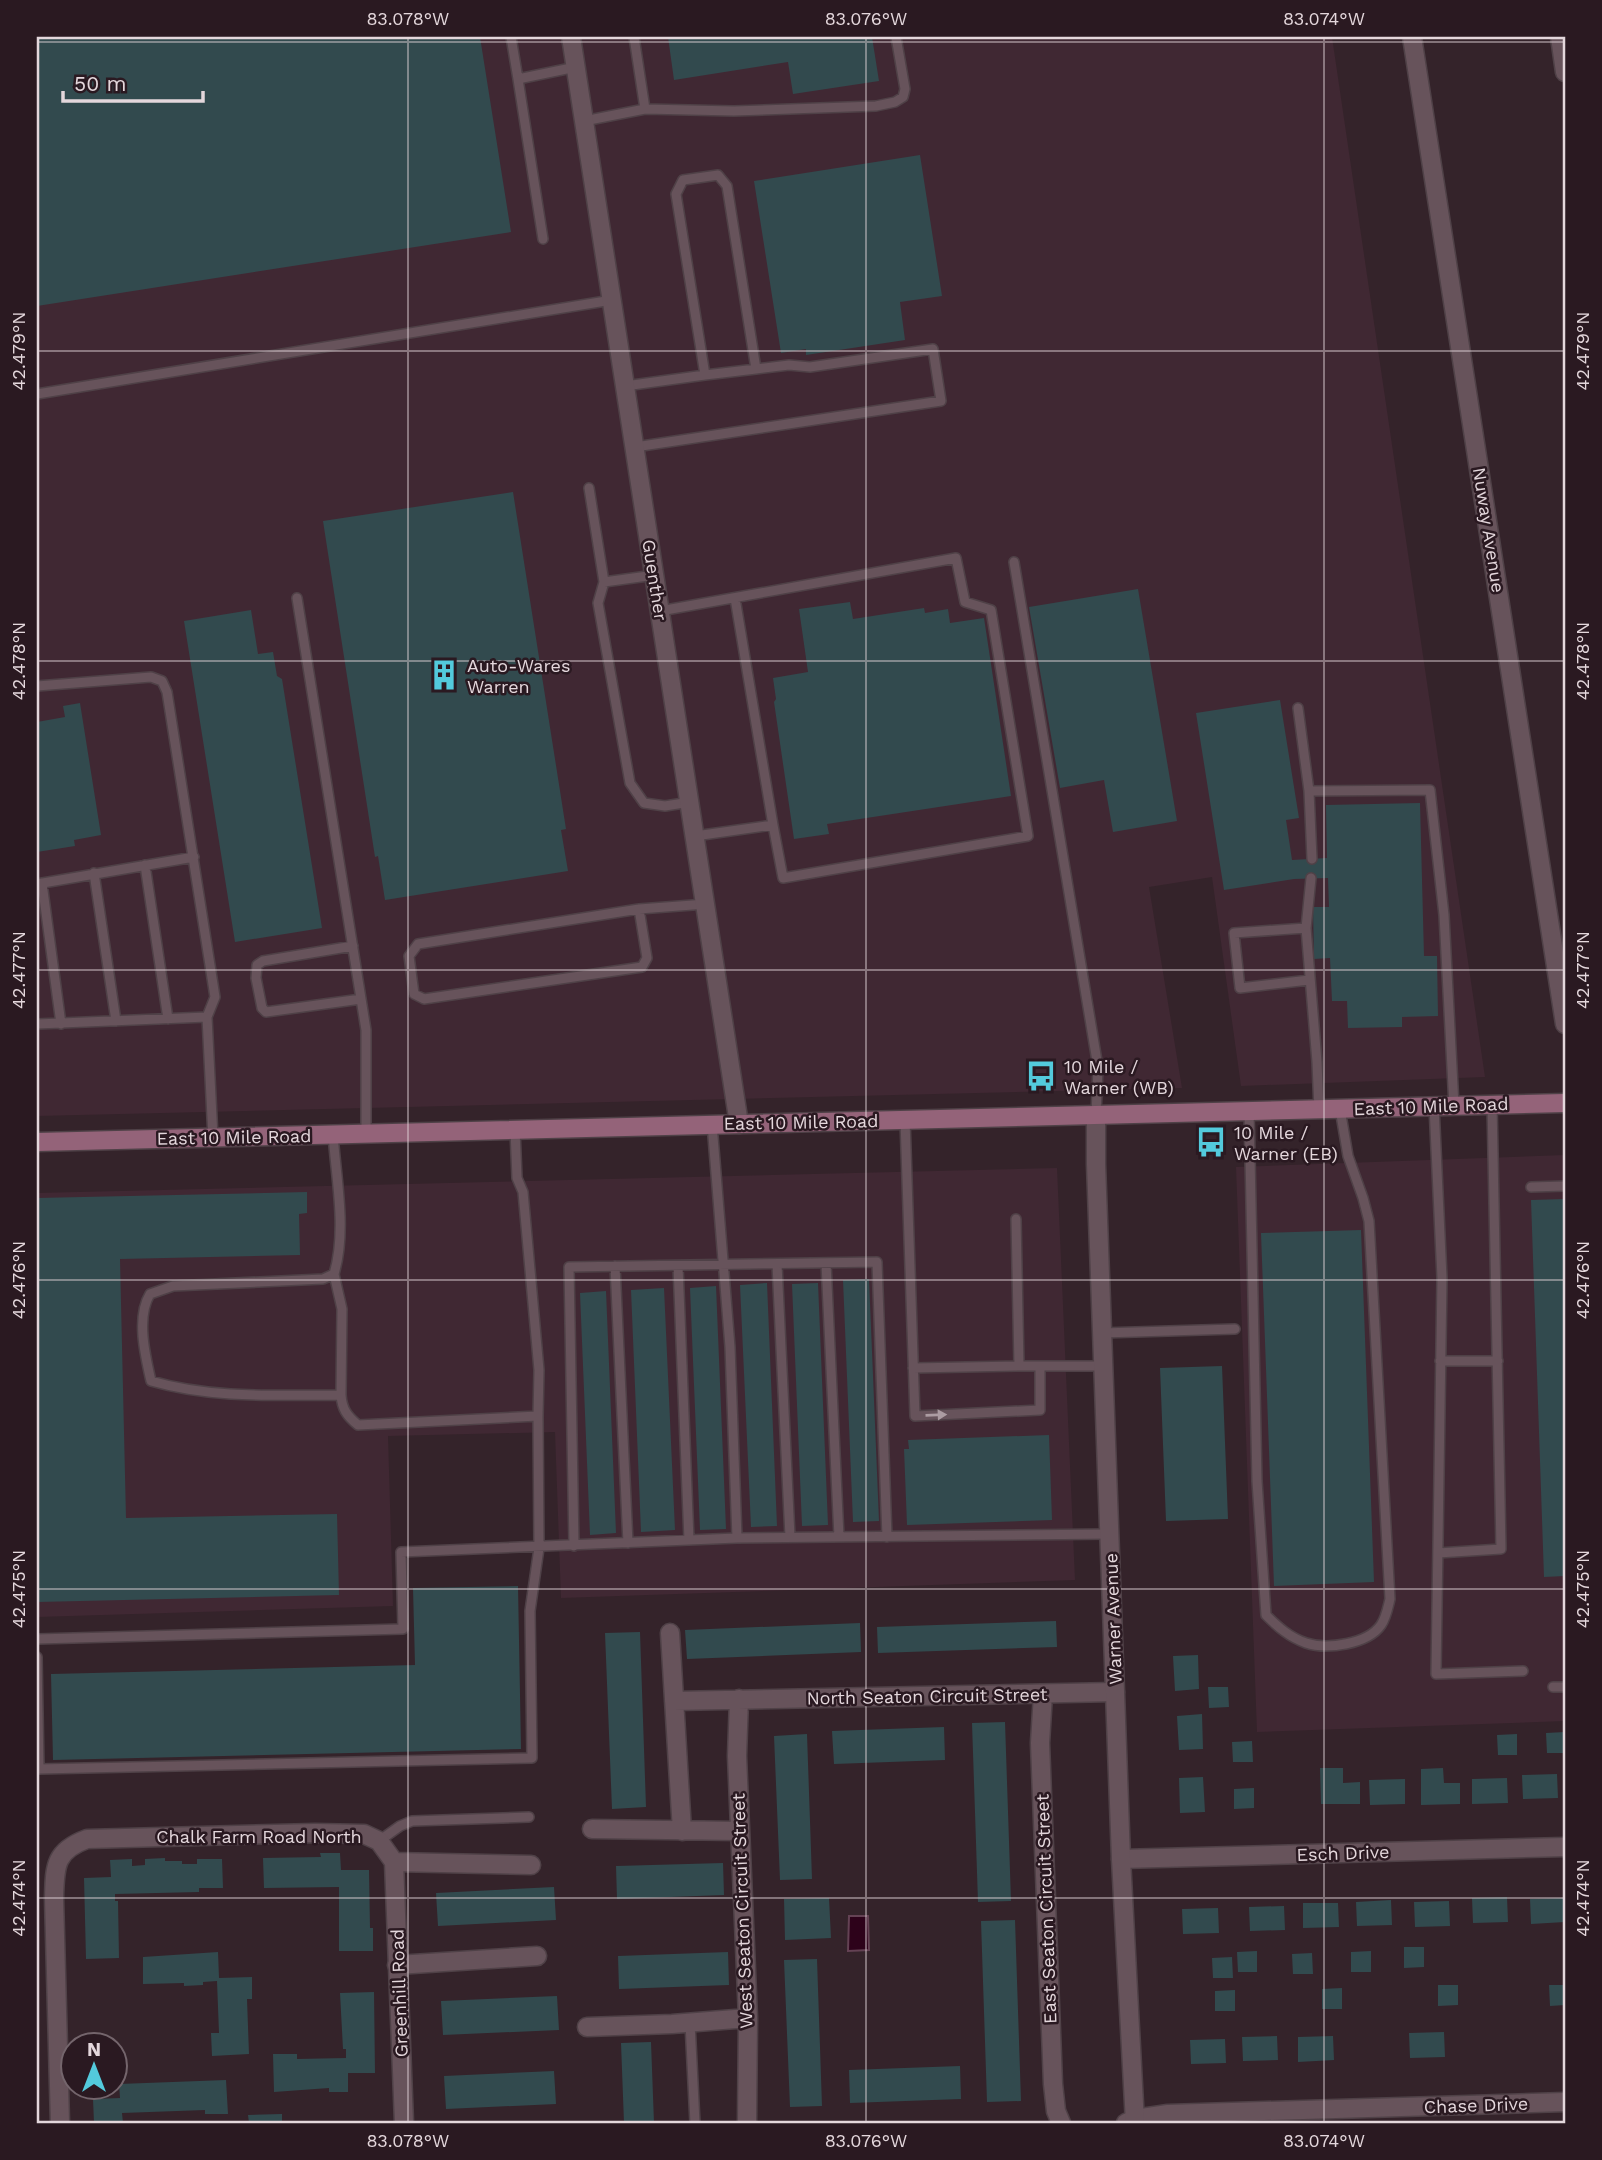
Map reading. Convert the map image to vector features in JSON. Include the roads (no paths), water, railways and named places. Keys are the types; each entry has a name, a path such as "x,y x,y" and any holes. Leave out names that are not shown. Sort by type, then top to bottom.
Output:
{"main road":[{"name":"East 10 Mile Road","path":"37,1142 1565,1103"}],"street":[{"name":"Guenther","path":"571,37 738,1124"},
{"name":"Nuway Avenue","path":"1412,37 1565,1024"},
{"path":"1560,37 1565,72"},
{"name":"Warner Avenue","path":"1096,1115 1132,2122"},
{"path":"670,1633 682,1831"},
{"name":"North Seaton Circuit Street","path":"674,1701 1115,1692"},
{"name":"East Seaton Circuit Street","path":"1043,1694 1040,1743 1053,2084 1056,2111 1061,2123"},
{"name":"West Seaton Circuit Street","path":"738,1699 739,1831 747,2018 747,2123"},
{"path":"592,1829 739,1831"},
{"name":"Chalk Farm Road North","path":"60,2123 55,1871 62,1853 73,1844 87,1839 121,1837 364,1834 379,1841 394,1862"},
{"name":"Esch Drive","path":"1121,1859 1565,1847"},
{"path":"394,1862 531,1865"},
{"name":"Greenhill Road","path":"394,1862 404,2123"},
{"path":"397,1965 537,1956"},
{"path":"587,2027 747,2018"},
{"name":"Chase Drive","path":"1132,2122 1168,2115 1565,2102"}],"lane":[{"path":"511,37 543,239"},
{"path":"634,37 645,109"},
{"path":"584,121 645,109 734,111 876,106 895,102 903,97 905,89 897,37"},
{"path":"518,79 576,67"},
{"path":"705,375 677,194 683,180 718,175 727,186 756,369"},
{"path":"37,394 612,300"},
{"path":"625,386 789,365 810,367 933,349 941,401 635,447"},
{"path":"589,488 604,582 598,603 630,783 644,803 665,806 690,802"},
{"path":"660,611 956,558 965,602 991,610 1028,836 783,878 735,598"},
{"path":"1014,562 1098,1067 1096,1115"},
{"path":"604,582 654,575"},
{"path":"297,597 366,1030 366,1133"},
{"path":"37,686 151,677 162,681 167,692 215,997 207,1017 213,1138"},
{"path":"1297,708 1308,791 1312,859"},
{"path":"1308,791 1430,790 1444,915 1454,1106"},
{"path":"695,836 773,825"},
{"path":"61,1024 39,883 194,857"},
{"path":"145,865 168,1019"},
{"path":"94,873 116,1021"},
{"path":"1311,878 1306,928 1319,1110"},
{"path":"639,909 647,958 642,967 424,999 414,994 409,956 418,944 639,909 706,904"},
{"path":"1306,928 1234,933 1240,988 1309,980"},
{"path":"353,946 262,961 257,965 256,978 262,1009 266,1012 361,999"},
{"path":"37,1024 207,1017"},
{"path":"1438,1552 1501,1549 1492,1104"},
{"path":"1434,1106 1442,1278 1436,1674 1523,1671"},
{"path":"1249,1111 1257,1481 1266,1615 1282,1631 1308,1644 1343,1644 1367,1639 1382,1624 1390,1599 1368,1221 1348,1156 1340,1109"},
{"path":"905,1121 915,1416 1040,1410 1040,1366"},
{"path":"712,1124 730,1347 737,1538"},
{"path":"37,1657 39,1769 532,1758 530,1611 539,1548 539,1370 523,1192 517,1178 515,1130"},
{"path":"333,1134 340,1227 338,1260 334,1274 342,1309 342,1407 348,1418 358,1425 538,1416"},
{"path":"1531,1187 1565,1186"},
{"path":"1016,1219 1019,1366"},
{"path":"574,1546 569,1266 877,1262 887,1537"},
{"path":"826,1263 839,1537"},
{"path":"777,1264 790,1537"},
{"path":"615,1266 628,1543"},
{"path":"678,1266 689,1540"},
{"path":"334,1274 323,1279 173,1286 150,1294 144,1305 145,1354 151,1381 183,1390 239,1395 341,1395"},
{"path":"1102,1333 1234,1329"},
{"path":"1440,1361 1498,1361"},
{"path":"913,1368 1103,1366"},
{"path":"37,1639 403,1629 401,1552 737,1538 1110,1534"},
{"path":"1553,1687 1565,1687"},
{"path":"379,1841 412,1821 529,1817"},
{"path":"690,2023 695,2123"}],"place":[{"name":"Auto-Wares Warren","path":"444,675"},
{"name":"10 Mile / Warner (WB)","path":"1041,1076"},
{"name":"10 Mile / Warner (EB)","path":"1211,1142"}]}
